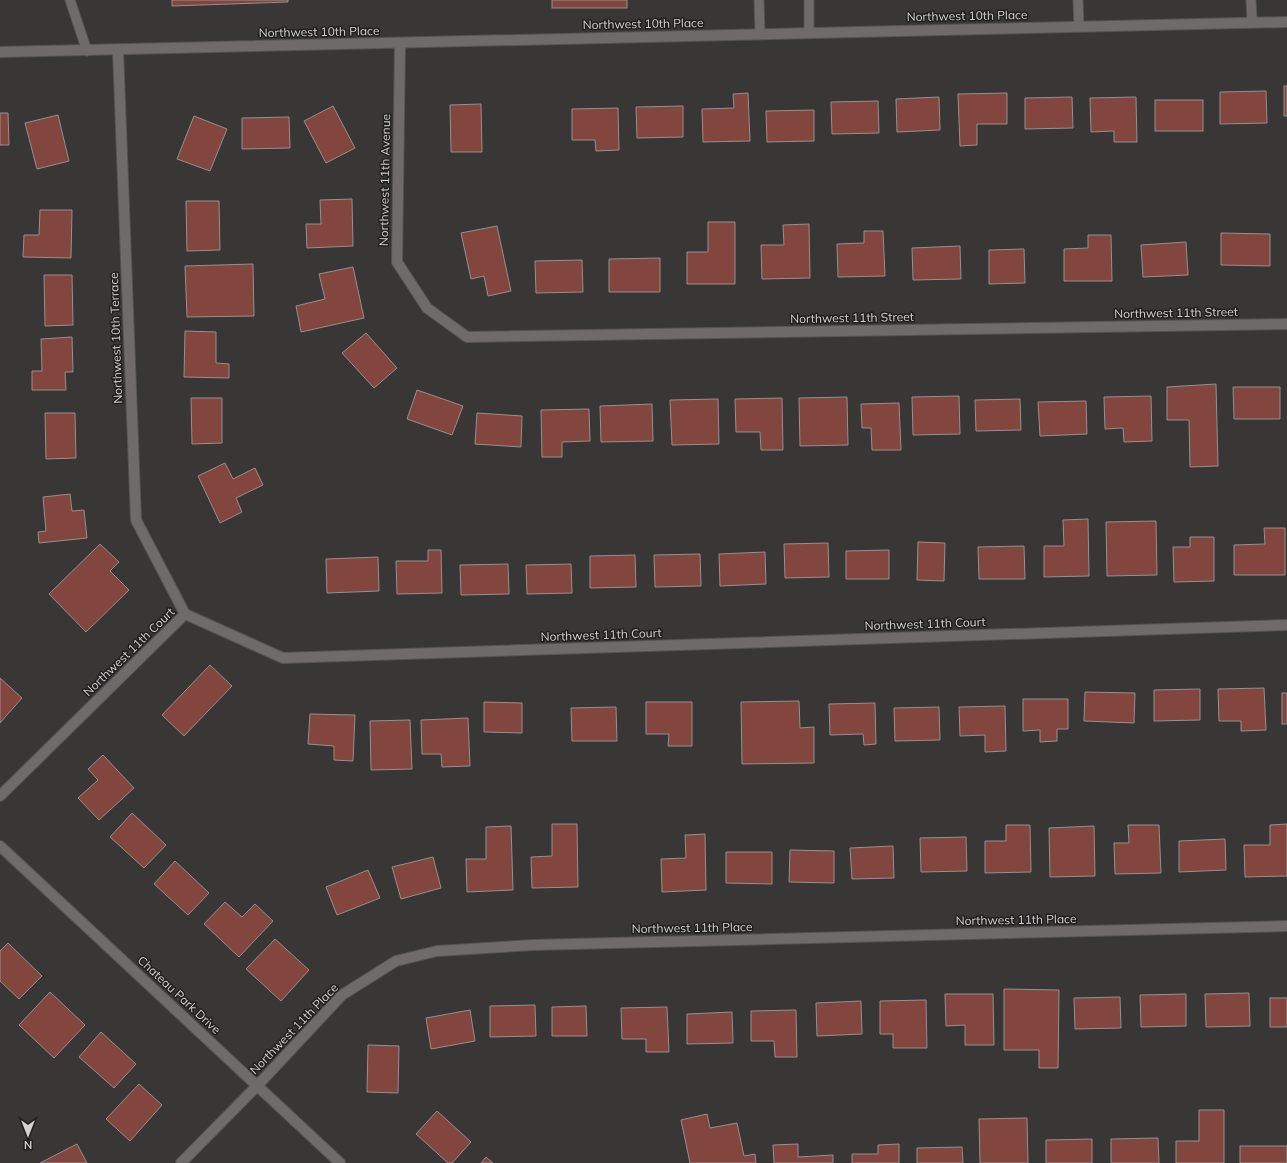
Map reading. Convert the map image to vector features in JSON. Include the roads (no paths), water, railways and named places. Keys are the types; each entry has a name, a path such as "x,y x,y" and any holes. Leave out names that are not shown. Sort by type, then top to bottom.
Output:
{"street":[{"name":"Northwest 10th Place","path":"0,52 1287,22"},
{"name":"Northwest 11th Avenue","path":"400,43 397,262 427,308"},
{"name":"Northwest 10th Terrace","path":"118,50 136,520 185,614"},
{"name":"Northwest 11th Street","path":"427,308 467,337 1287,324"},
{"name":"Northwest 11th Court","path":"0,796 185,614 283,658 1287,625"},
{"name":"Chateau Park Drive","path":"0,846 340,1163"},
{"name":"Northwest 11th Place","path":"181,1163 257,1086 342,995 396,961 437,951 533,945 1287,926"}],"lane":[{"path":"70,0 87,51"},
{"path":"759,0 760,34"},
{"path":"809,0 809,33"},
{"path":"1078,0 1079,27"},
{"path":"1251,0 1252,22"}]}
